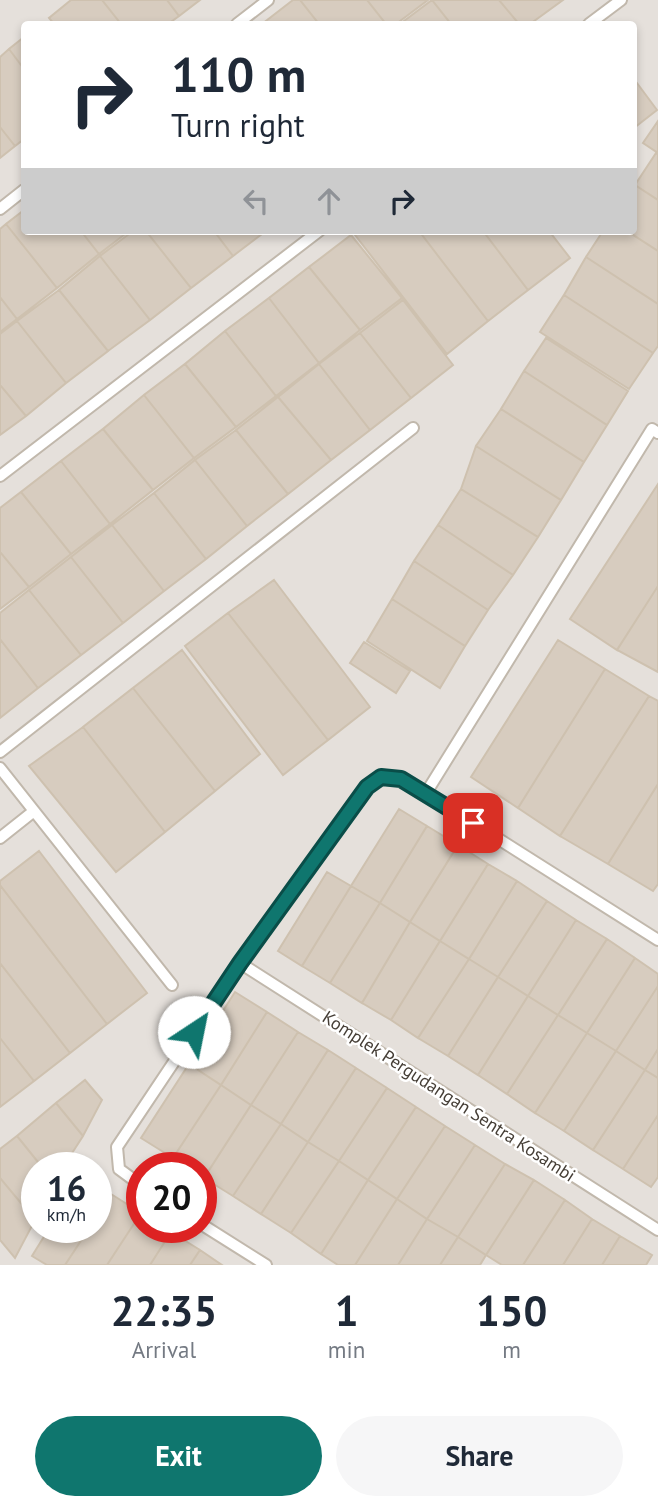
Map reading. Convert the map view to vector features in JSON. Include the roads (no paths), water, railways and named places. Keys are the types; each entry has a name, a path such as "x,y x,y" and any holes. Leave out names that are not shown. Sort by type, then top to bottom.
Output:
{"lane":[{"path":"241,21 268,0"},
{"path":"593,21 621,0"},
{"path":"0,209 21,192"},
{"path":"0,475 314,235"},
{"path":"0,752 413,428"},
{"path":"426,793 656,428"},
{"path":"0,768 172,985"},
{"path":"126,1174 119,1169 117,1147 240,963 367,787 381,777 401,779 426,793 658,940"},
{"path":"0,838 34,811"},
{"name":"Komplek Pergudangan Sentra Kosambi","path":"240,963 658,1230"},
{"path":"217,1234 266,1265"}]}
